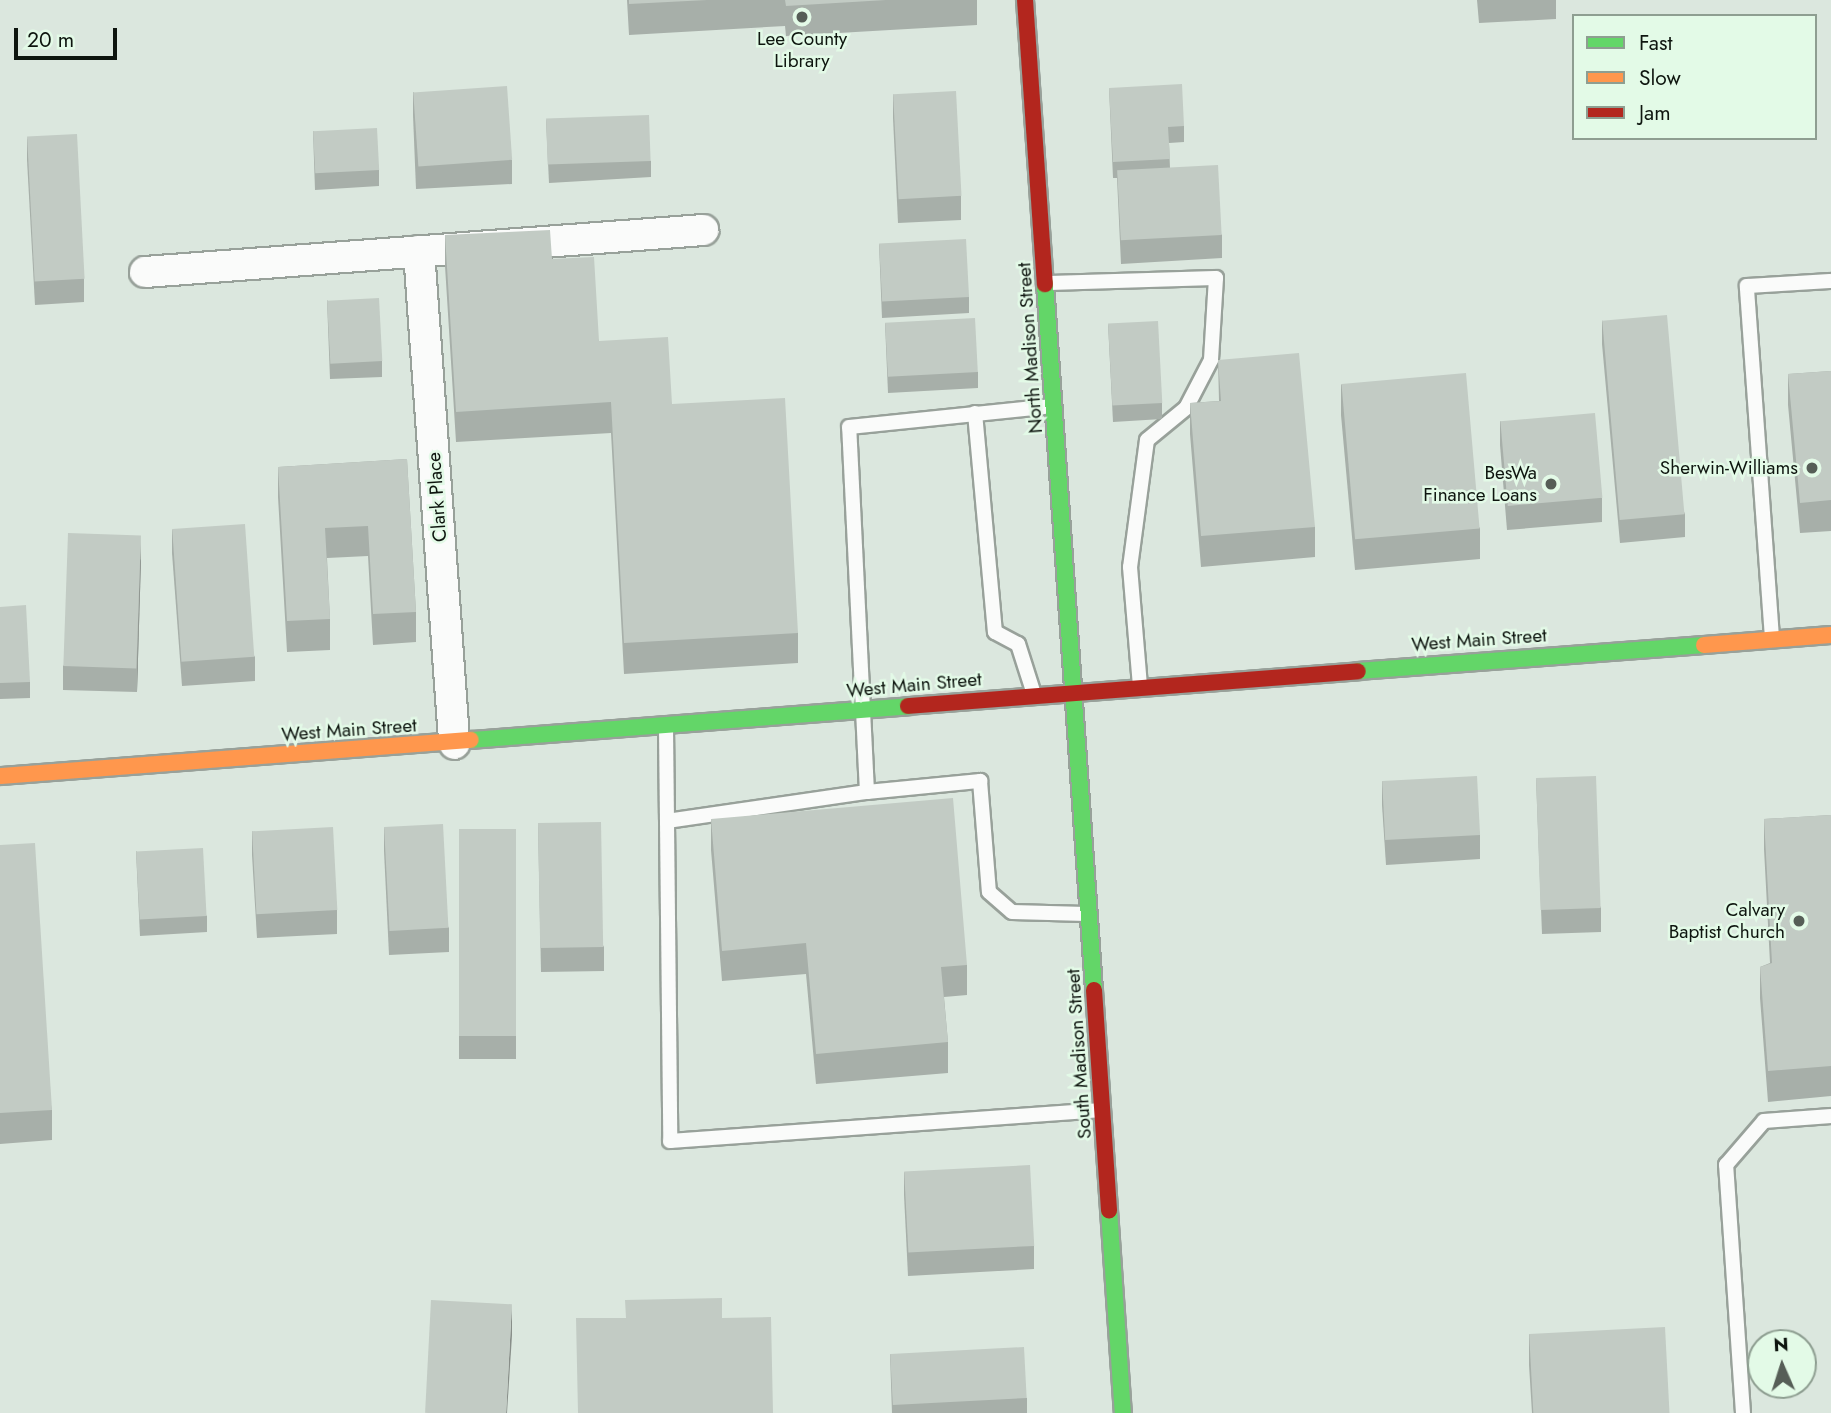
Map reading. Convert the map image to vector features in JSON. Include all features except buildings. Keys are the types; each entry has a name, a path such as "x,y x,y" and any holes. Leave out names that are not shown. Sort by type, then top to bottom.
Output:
{"main road":[{"name":"North Madison Street","path":"1025,0 1077,692"},
{"name":"West Main Street","path":"0,776 454,744 1140,687 1831,635"},
{"name":"South Madison Street","path":"1077,692 1124,1413"}],"street":[{"path":"145,272 703,230"},
{"name":"Clark Place","path":"419,251 454,744"}],"lane":[{"path":"1046,283 1216,278 1211,360 1186,408 1147,440 1130,567 1140,687"},
{"path":"1772,639 1747,286 1831,281"},
{"path":"867,792 849,427 1055,406"},
{"path":"975,413 995,632 1018,644 1035,696"},
{"path":"666,727 670,1141 1104,1110"},
{"path":"667,821 867,792 980,781 989,892 1012,912 1091,914"},
{"path":"1743,1413 1726,1165 1764,1121 1831,1116"}],"traffic: fast":[{"path":"1045,284 1094,990"},
{"path":"1358,671 1704,645"},
{"path":"471,740 908,706"},
{"path":"1109,1210 1123,1413"}],"traffic: slow":[{"path":"1704,645 1831,635"},
{"path":"0,776 471,740"}],"traffic: jam":[{"path":"1025,0 1045,284"},
{"path":"908,706 1358,671"},
{"path":"1094,990 1109,1210"}],"place":[{"name":"Lee County Library","path":"802,17"},
{"name":"Sherwin-Williams","path":"1812,468"},
{"name":"BesWa Finance Loans","path":"1551,484"},
{"name":"Calvary Baptist Church","path":"1799,921"}]}
